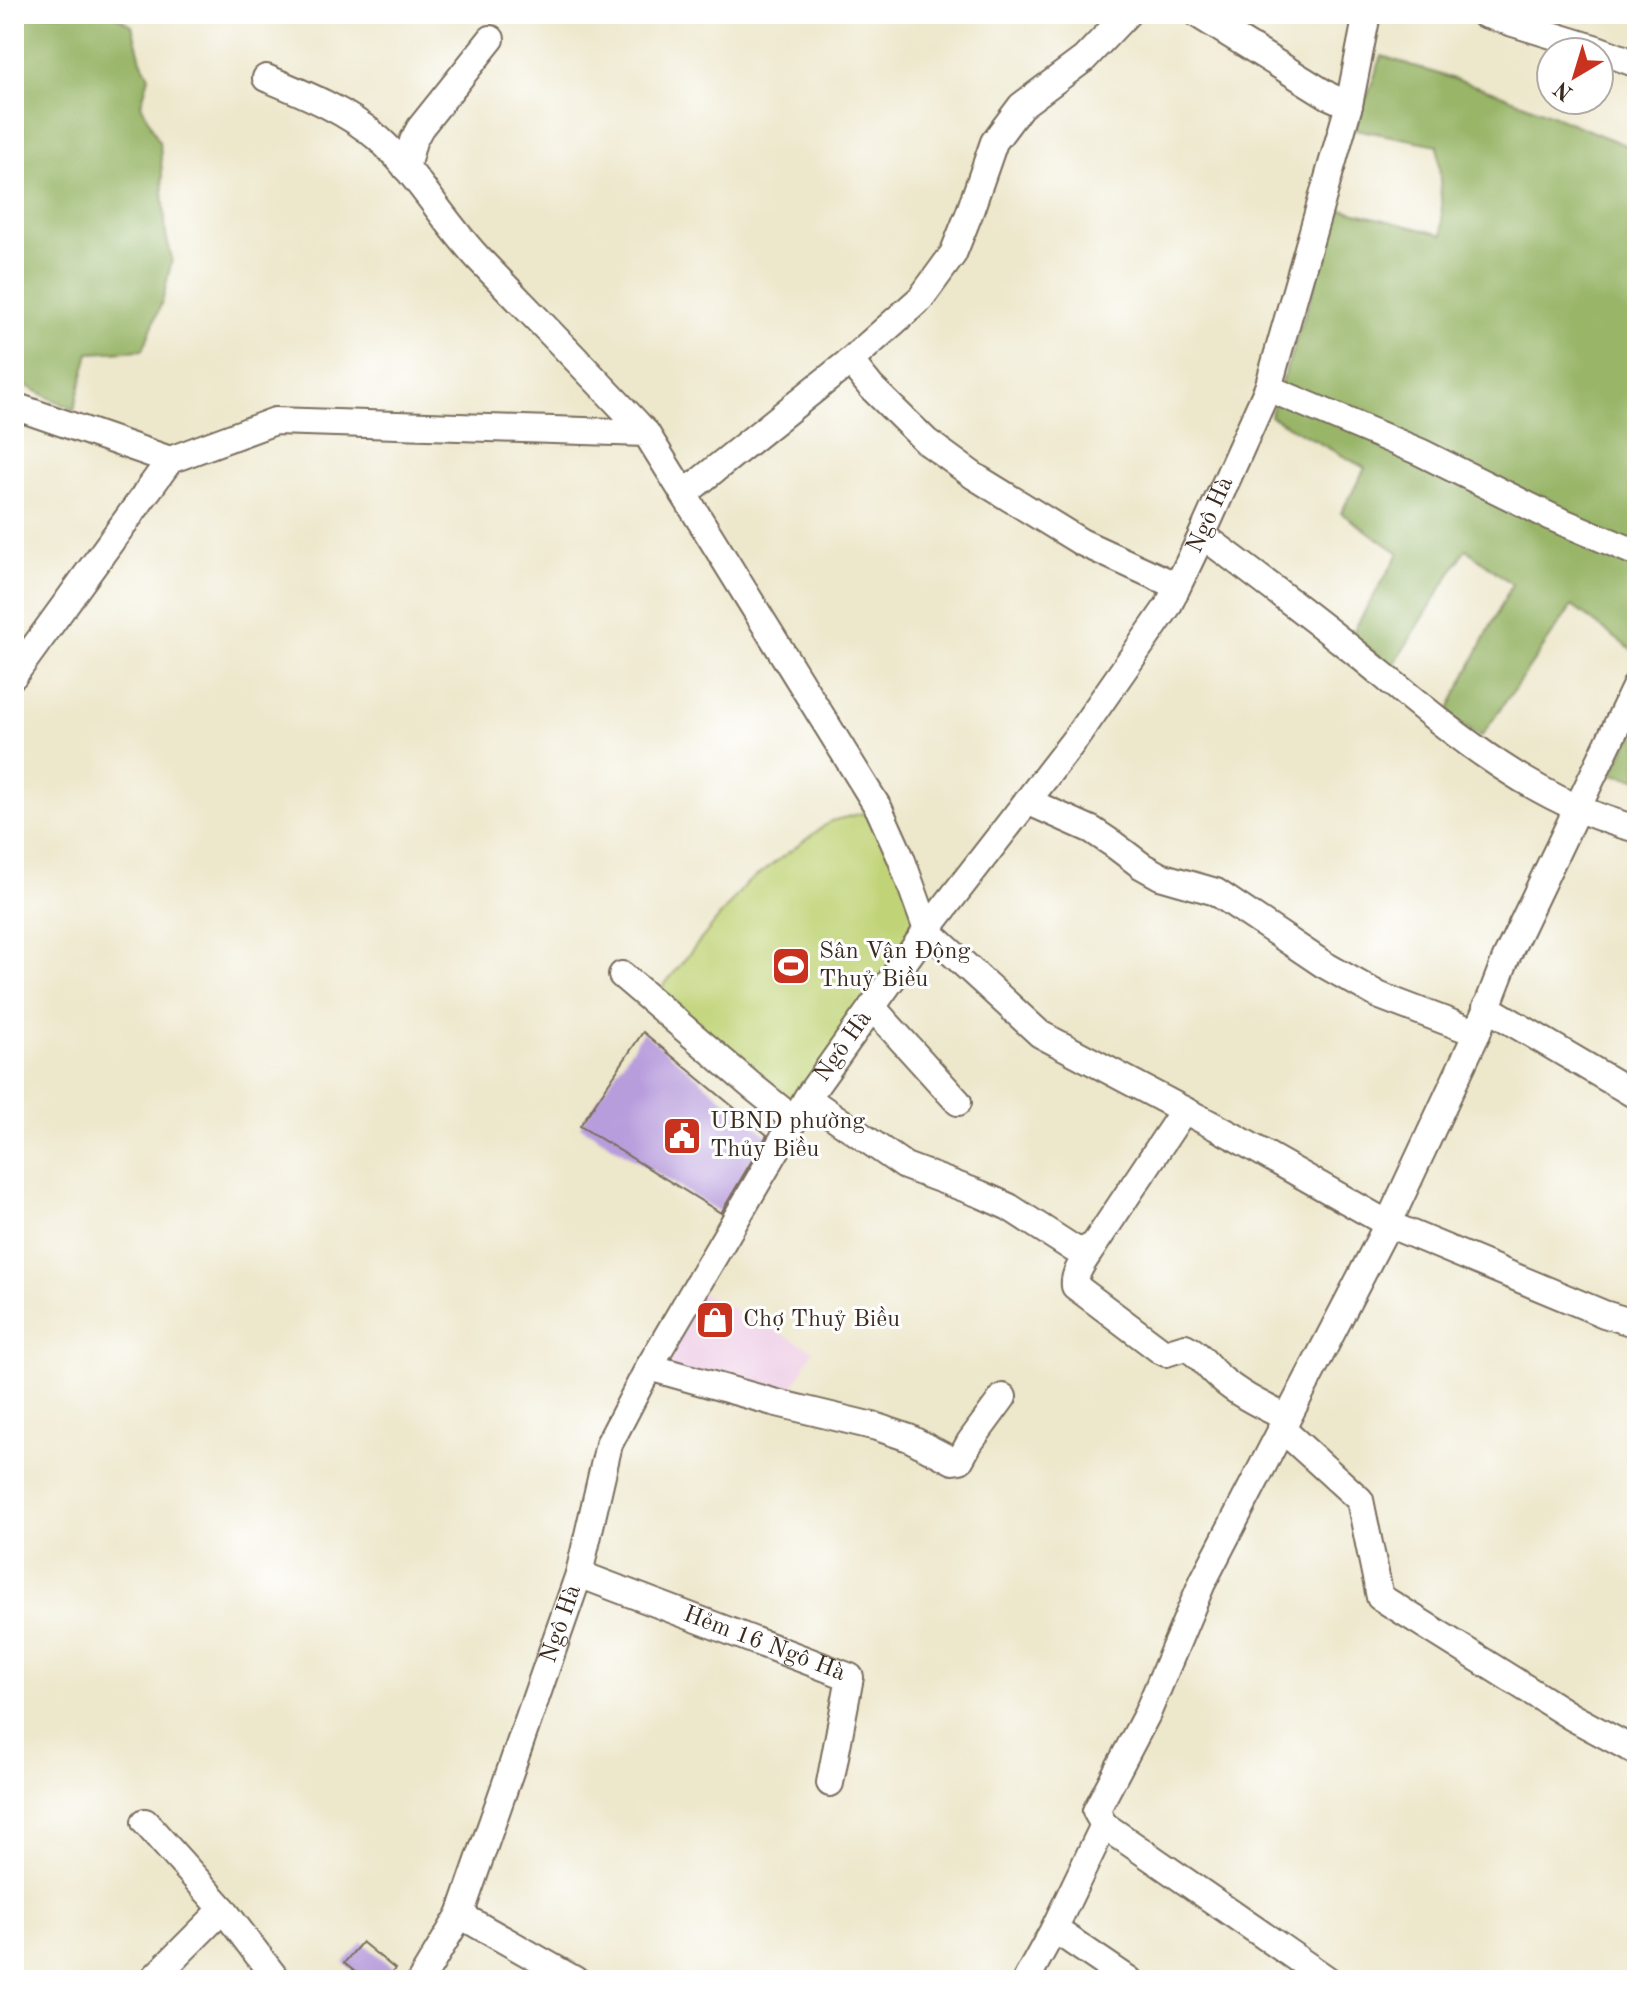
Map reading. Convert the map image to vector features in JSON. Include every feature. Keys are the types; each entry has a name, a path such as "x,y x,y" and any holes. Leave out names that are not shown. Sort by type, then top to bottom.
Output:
{"street":[{"path":"684,494 850,361 921,298 953,254 994,142 1021,106 1084,59 1127,14"},
{"path":"1197,14 1329,96 1349,105"},
{"name":"Ngô Hà","path":"421,1980 460,1915 579,1574 609,1444 649,1367 801,1109 927,930 1084,726 1168,606 1268,388 1349,105 1367,14"},
{"path":"1484,14 1637,64"},
{"path":"406,168 420,128 491,39"},
{"path":"266,78 321,102 379,139 478,258 646,433 879,809 927,930 1040,1034 1388,1224 1604,1314 1637,1324"},
{"path":"850,361 871,387 926,441 974,476 1081,542 1177,586"},
{"path":"1268,388 1420,452 1551,517 1637,553"},
{"path":"14,406 170,460"},
{"path":"14,675 170,460 275,421 646,433"},
{"path":"1202,535 1304,612 1465,742 1526,782 1577,808 1637,829"},
{"path":"1328,1980 1104,1825 1096,1811 1147,1714 1202,1583 1388,1224 1477,1033 1506,958 1637,683"},
{"path":"1027,801 1092,830 1160,876 1216,892 1323,964 1380,996 1477,1033"},
{"path":"622,975 753,1087 801,1109 905,1166 1009,1207 1074,1249 1083,1251 1094,1245"},
{"path":"872,1007 958,1102"},
{"path":"1486,1007 1637,1096"},
{"path":"1184,1110 1094,1245 1077,1274 1075,1286 1160,1350 1166,1353 1185,1347 1194,1351 1216,1375 1284,1423 1360,1500 1380,1597 1572,1717 1637,1752"},
{"path":"649,1367 877,1427 909,1438 953,1461 964,1456 970,1442 1003,1397"},
{"name":"Hẻm 16 Ngô Hà","path":"579,1574 850,1677 830,1783"},
{"path":"145,1822 223,1909 277,1980"},
{"path":"1026,1980 1104,1825"},
{"path":"152,1980 223,1909"},
{"path":"460,1915 575,1980"},
{"path":"1054,1929 1129,1980"}],"shaded area":[{"name":"Chợ Thuỷ Biều","path":"694,1289 813,1350 784,1404 649,1367"}],"green space":[{"path":"14,14 113,14 132,26 149,77 141,104 160,144 166,235 172,259 163,299 143,350 89,353 74,410 14,380"},
{"path":"1382,56 1498,93 1535,108 1535,116 1554,116 1637,150 1637,654 1572,606 1481,737 1446,715 1512,584 1466,549 1393,666 1351,635 1399,553 1341,513 1365,468 1270,416 1341,209 1443,235 1438,145 1355,129"},
{"path":"1637,724 1637,779 1612,774"},
{"name":"Sân Vận Động Thuỷ Biều","path":"879,809 927,930 794,1120 651,1001 746,884 831,821"}],"building":[{"name":"UBND phường Thủy Biều","path":"643,1032 767,1135 721,1213 580,1126"},
{"path":"362,1942 395,1969 386,1980 365,1980 344,1963"}],"place":[{"name":"Sân Vận Động Thuỷ Biều","path":"791,966"},
{"name":"UBND phường Thủy Biều","path":"682,1136"},
{"name":"Chợ Thuỷ Biều","path":"715,1320"}]}
